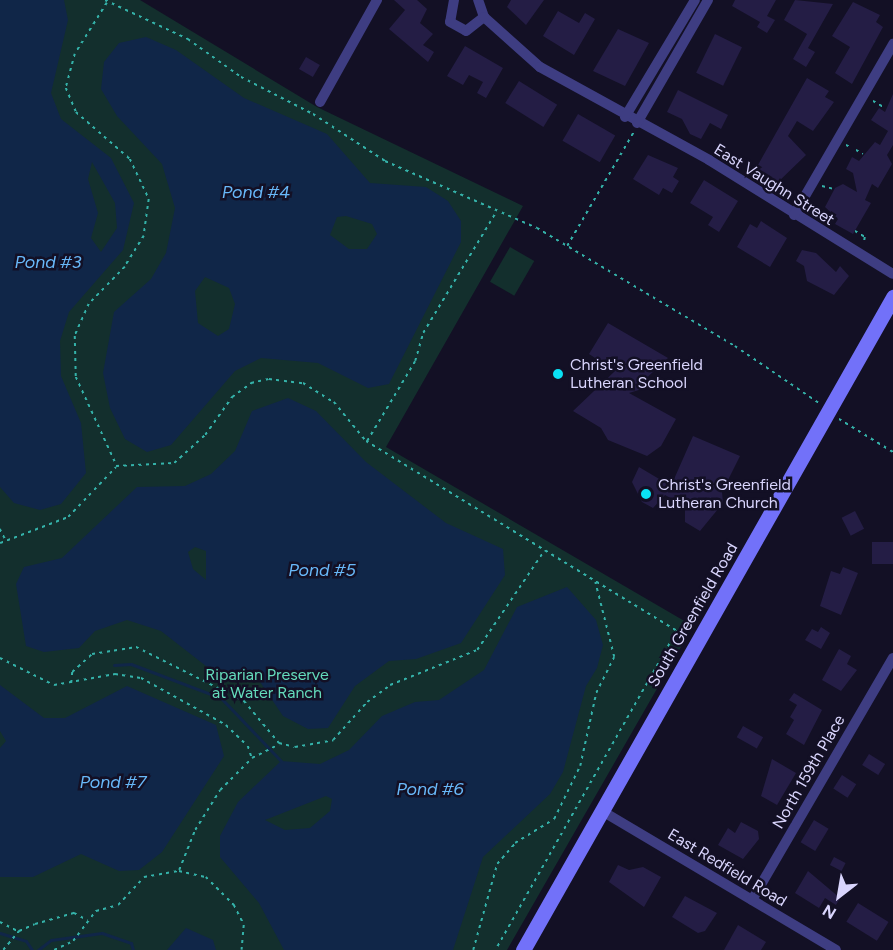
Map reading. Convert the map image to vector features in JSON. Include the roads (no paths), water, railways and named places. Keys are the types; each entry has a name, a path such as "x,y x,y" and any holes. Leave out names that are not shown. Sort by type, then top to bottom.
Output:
{"main road":[{"name":"South Greenfield Road","path":"522,950 893,297"}],"street":[{"path":"320,102 377,0"},
{"path":"454,0 448,17 460,30 472,30 484,17 478,0"},
{"path":"635,128 695,0"},
{"path":"625,117 708,0"},
{"name":"East Vaughn Street","path":"484,17 540,67 625,117 635,128 709,160 794,215 893,274"},
{"path":"794,215 893,44"},
{"name":"North 159th Place","path":"752,900 893,658"},
{"name":"East Redfield Road","path":"602,811 836,950"}],"water":[{"name":"Pond #3","path":"0,0 64,0 68,20 51,93 61,119 111,158 134,203 123,250 69,312 60,341 61,376 81,423 86,473 61,504 40,510 14,503 0,487","holes":["92,162 115,203 117,228 101,252 91,238 98,213 88,179"]},
{"name":"Pond #4","path":"146,37 176,50 244,98 327,134 370,183 426,187 448,201 461,221 461,242 389,384 368,388 318,363 261,358 235,371 171,445 147,452 125,439 110,408 103,373 114,312 151,279 166,253 175,208 162,164 117,116 101,89 104,62 119,43","holes":["346,216 372,224 377,234 367,249 349,249 330,235 337,217","205,277 229,288 235,304 229,329 218,336 198,323 195,291"]},
{"name":"Pond #5","path":"288,398 316,411 366,462 446,523 503,549 505,575 461,643 416,659 389,661 355,686 328,728 308,729 283,716 258,679 206,666 161,631 127,620 95,631 79,648 44,652 26,646 16,584 24,567 62,558 137,487 185,486 211,474 235,451 252,411","holes":["195,547 206,551 206,580 193,569 188,552"]},
{"name":"Pond #6","path":"567,587 596,620 603,645 597,668 586,686 563,772 550,794 483,857 453,950 284,950 259,903 220,857 220,836 238,802 281,761 320,764 349,750 382,716 415,702 439,700 484,670 517,607","holes":["326,796 332,799 330,811 310,828 285,830 265,820"]},
{"name":"Pond #7","path":"0,685 44,718 65,718 127,686 216,725 224,756 162,852 139,870 119,871 81,854 33,877 0,877 0,748 6,741 0,731"},
{"path":"186,928 213,940 216,950 167,950"}],"waterway":[{"path":"114,665 131,664 221,698 281,761"},
{"path":"0,933 26,941 32,950"},
{"path":"38,950 51,940 102,933 131,943 133,950"}],"place":[{"name":"Christ's Greenfield Lutheran School","path":"558,374"},
{"name":"Christ's Greenfield Lutheran Church","path":"646,494"}],"park label":[{"name":"Riparian Preserve at Water Ranch","path":"267,684"}]}
